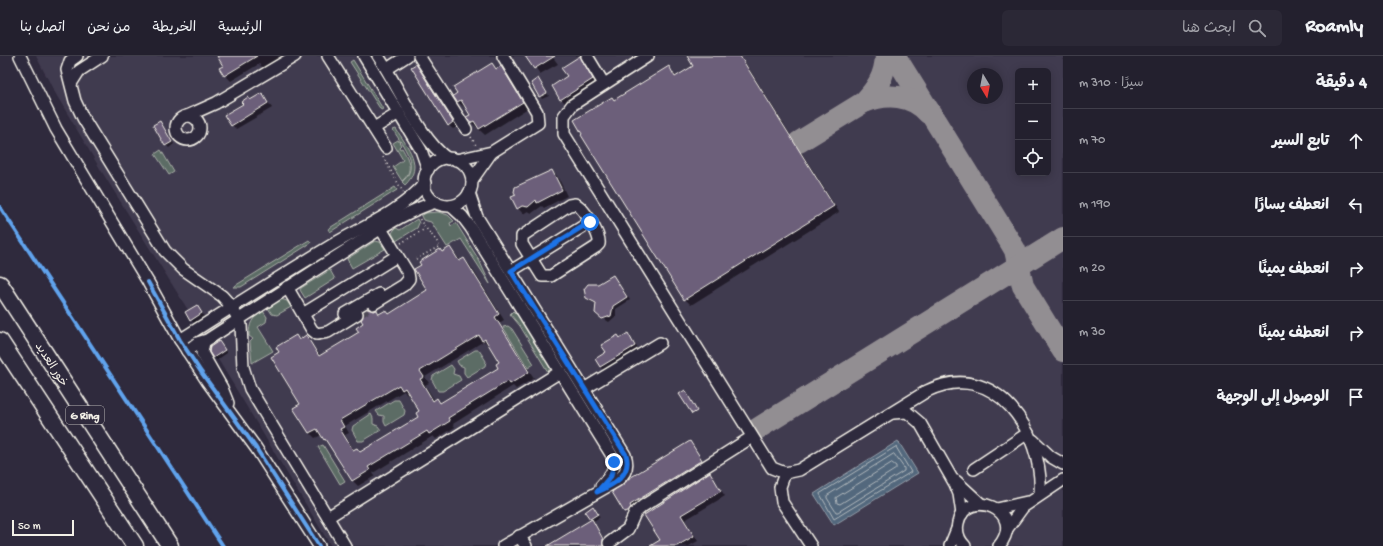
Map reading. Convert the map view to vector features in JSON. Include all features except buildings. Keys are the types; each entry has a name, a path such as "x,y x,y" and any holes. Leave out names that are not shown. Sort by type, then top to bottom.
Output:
{"highway":[{"name":"خور العديد","path":"0,284 170,546"},
{"name":"G Ring","path":"0,341 135,546"}],"street":[{"path":"20,56 56,129 148,282 180,340 211,387 256,448 319,546"},
{"path":"77,56 70,61 67,66 72,82 75,101 83,118 165,251 183,268 222,296 232,307 239,319 243,367 250,389 346,546"},
{"path":"72,82 76,74 102,56"},
{"path":"216,103 200,127 199,134 193,139 186,140 179,136 176,129 178,122 187,116 216,103 295,56"},
{"path":"364,56 421,150 428,170"},
{"path":"378,56 427,138 438,152 467,168 472,180"},
{"path":"387,69 408,56"},
{"path":"419,56 466,129"},
{"path":"180,340 408,199 424,183 428,170 434,163 487,154 536,126 539,119 537,112 502,56"},
{"path":"648,56 569,108 563,122 564,134 772,468 785,473 792,473 806,466 934,387 950,383 966,383 989,389 1002,398 1015,411 1030,436 1046,453 1063,464"},
{"path":"332,57 386,148"},
{"path":"591,57 604,84"},
{"path":"374,128 398,113"},
{"path":"187,116 197,120 200,127"},
{"path":"451,206 463,200 469,193 472,180 487,154"},
{"path":"424,183 429,196 436,202 451,206 462,216 471,228 613,458 614,466 612,473 597,492"},
{"path":"469,193 477,217 627,460 627,467 620,478 503,546"},
{"path":"188,351 197,343 204,342 287,287 381,229 414,210 436,202"},
{"path":"574,204 580,207 599,236 598,246 551,276 542,276 531,259 521,241 524,234 569,205 574,204"},
{"path":"511,271 590,222"},
{"path":"374,304 406,284 409,278 408,273 381,229"},
{"path":"327,248 333,259"},
{"path":"303,314 395,252"},
{"path":"287,287 314,332 317,334 325,333 357,314"},
{"path":"340,324 343,315 378,294 389,295"},
{"path":"204,342 202,353 222,388 229,410"},
{"path":"584,389 660,343"},
{"path":"328,517 560,372"},
{"path":"888,414 902,411 911,414 916,418 951,476 959,494 962,514"},
{"path":"974,469 1030,436"},
{"path":"1030,436 1039,465 1040,494"},
{"path":"609,543 628,529 632,518 639,509 752,437"},
{"path":"785,473 780,487 782,502 811,546"},
{"path":"951,476 981,504"},
{"path":"1002,544 1007,529 1017,514 1030,501 1063,480"},
{"path":"997,509 1030,501"},
{"path":"950,546 962,514 967,509 981,504 986,504 997,509 1004,518 1007,529"},
{"path":"957,528 958,536 965,546"},
{"path":"519,536 526,546"}],"path":[{"path":"466,129 487,154"},
{"path":"386,148 380,152 408,199"},
{"path":"414,210 425,228 431,232 440,246 416,259"},
{"path":"395,252 425,228"}],"shaded area":[{"path":"36,56 1063,56 1063,546 331,546 216,356 213,358 207,349 210,346 195,319 190,321 185,312 188,310 102,172 54,91"}],"green space":[{"path":"353,60 383,109 381,110 350,62"},
{"path":"396,129 409,149 414,163 414,171 411,178 405,185 402,182 410,169 410,163 405,149 393,130"},
{"path":"398,140 401,145 399,147 405,152 409,165 408,173 402,181 393,167 403,160 393,143"},
{"path":"161,150 174,172 169,175 155,154"},
{"path":"395,187 397,190 330,232 328,229"},
{"path":"438,212 448,215 454,221 450,223 451,226 456,223 479,260 490,284 461,239 447,247 431,222 423,220 421,216 426,213"},
{"path":"417,219 419,223 417,228 396,241 392,233 394,230 396,228 400,230"},
{"path":"309,240 311,243 241,287 233,287"},
{"path":"375,241 380,242 385,249 352,268 347,259"},
{"path":"330,270 335,279 305,298 300,290 301,288"},
{"path":"281,299 287,301 291,307 277,315 272,314 268,308"},
{"path":"263,311 267,317 266,322 258,327 273,351 252,363 250,342 253,339 249,336 250,328 252,321"},
{"path":"513,311 524,322 551,365 548,372 520,326 510,314"},
{"path":"508,326 512,329 534,364 528,368 503,327"},
{"path":"475,350 479,350 486,361 485,366 467,377 464,373 464,367 459,365 457,361"},
{"path":"451,365 454,369 453,374 459,376 461,380 443,391 438,391 432,380 433,376"},
{"path":"394,400 399,400 405,411 404,415 386,426 384,416 379,415 376,411"},
{"path":"371,414 373,424 378,426 381,430 363,441 358,441 352,430 353,426"},
{"path":"323,445 345,481 340,484 318,447"}],"water":[{"path":"898,441 918,473 834,525 814,494"}],"taxiway":[{"path":"864,102 880,81 884,70 886,56"},
{"path":"895,56 1015,250 1023,286 1063,351"},
{"path":"799,142 864,102 872,99 881,97 898,97 907,99 922,107 928,113"},
{"path":"757,429 1063,238"}],"tunnel":[{"path":"357,314 373,304"}],"cycle path":[{"path":"0,207 223,546"},
{"path":"148,282 180,340 201,372 256,448 319,546"}],"route":[{"path":"590,222 511,271 626,455 627,467 623,475 617,481 597,492 611,476 614,469 614,462"}]}
